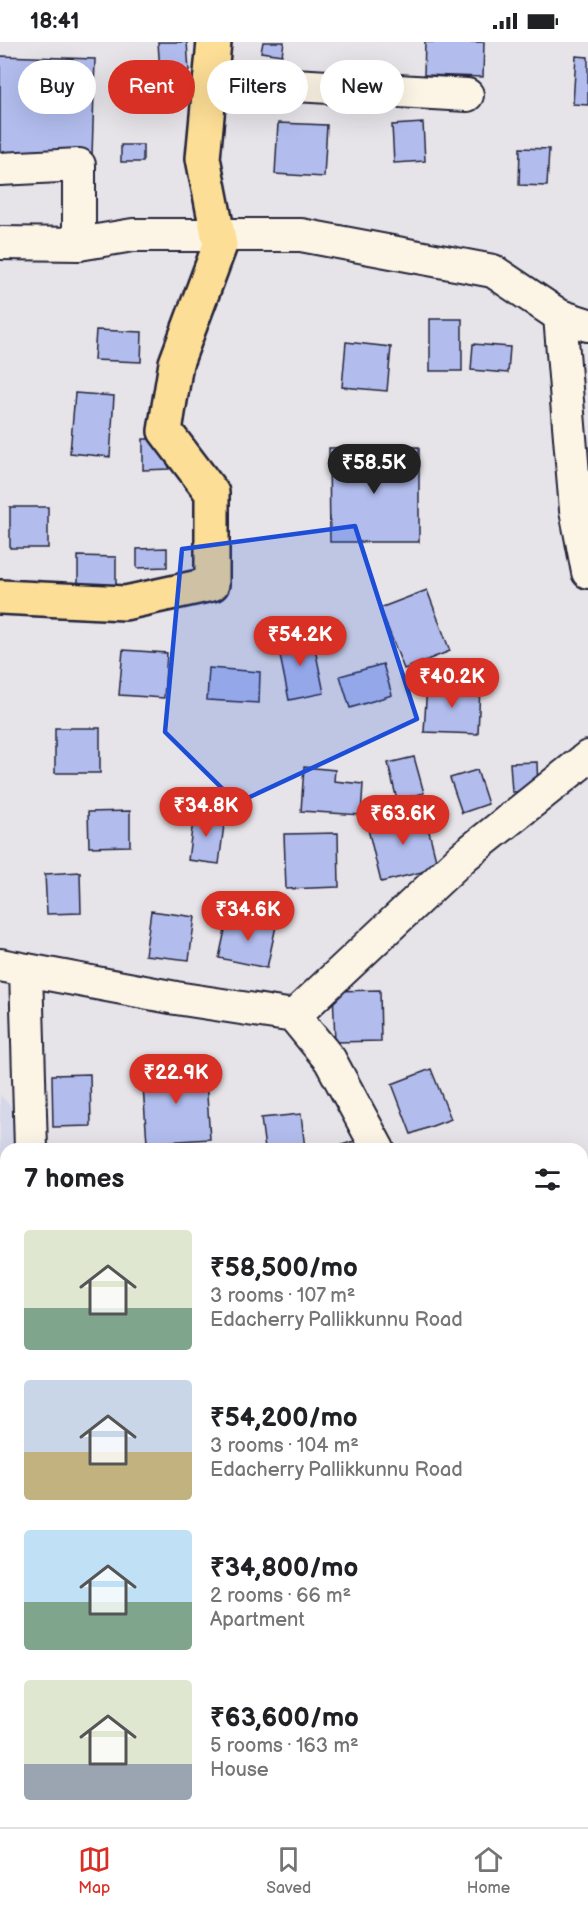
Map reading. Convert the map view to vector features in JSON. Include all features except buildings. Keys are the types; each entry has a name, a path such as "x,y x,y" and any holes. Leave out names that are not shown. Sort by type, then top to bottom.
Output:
{"main road":[{"path":"212,60 214,42"},
{"path":"0,597 125,603 212,584 212,493 165,431 176,363 220,245 203,158 207,113"}],"street":[{"path":"308,86 467,95"},
{"path":"0,169 79,165 79,244"},
{"path":"0,243 79,244 133,235 301,235 493,271 574,320 576,510 588,572"},
{"path":"294,1016 464,856 588,757"},
{"path":"30,1143 13,968 176,998 294,1016 330,1060 375,1143"}],"highlighted area":[{"path":"355,526 417,719 237,803 165,732 182,549"}],"shaded area":[{"path":"0,1095 37,1131 36,1143 0,1143"}]}
